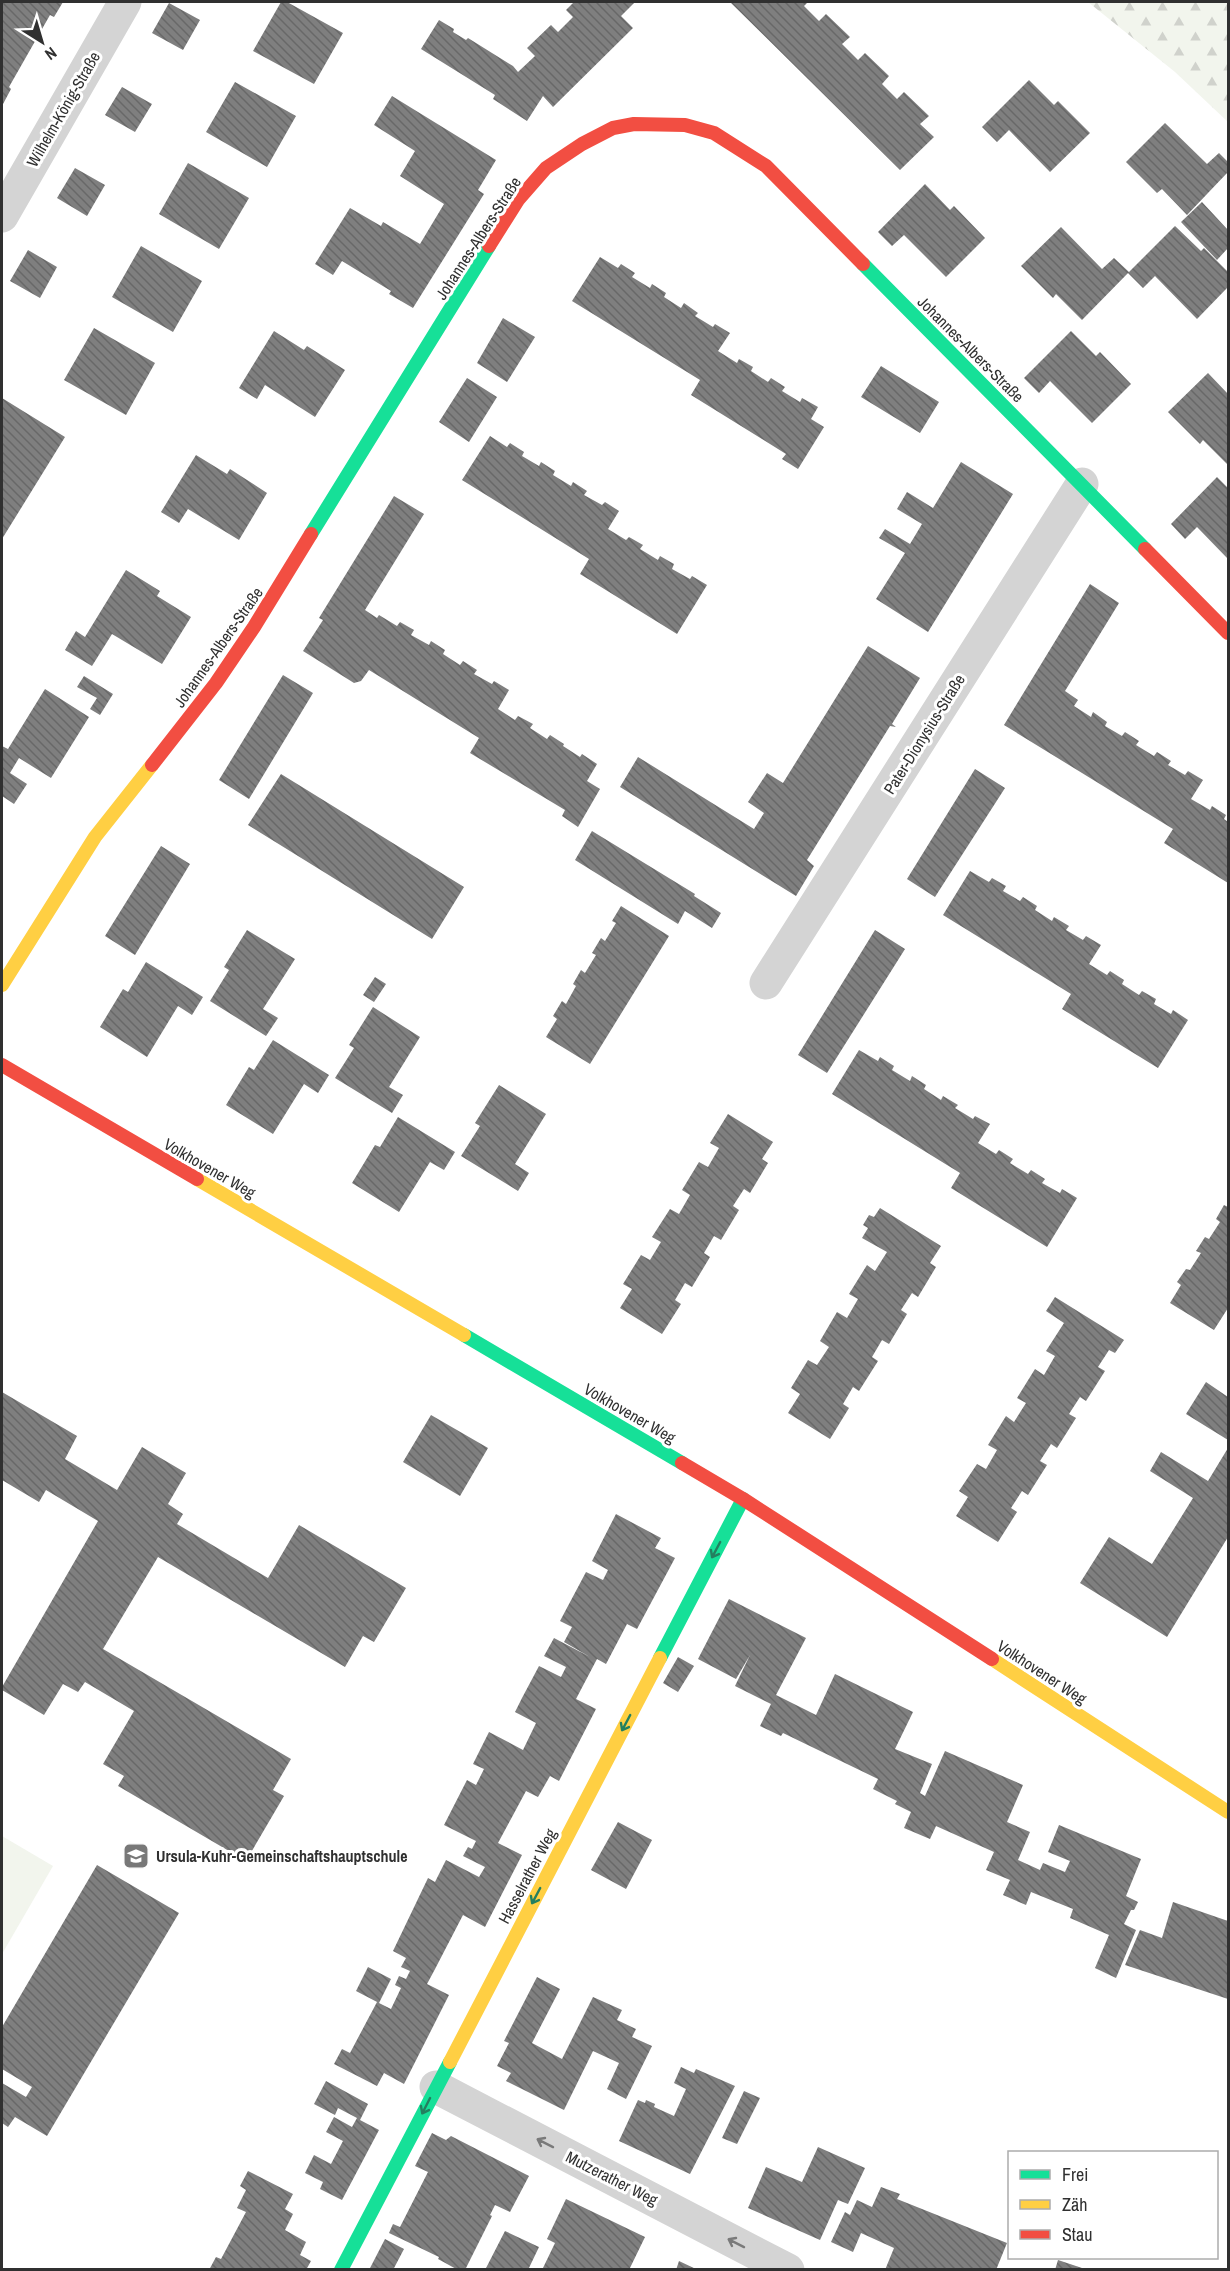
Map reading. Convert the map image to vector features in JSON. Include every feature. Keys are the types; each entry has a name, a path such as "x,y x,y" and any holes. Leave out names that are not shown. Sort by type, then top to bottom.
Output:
{"street":[{"name":"Wilhelm-König-Straße","path":"2,216 125,2"},
{"name":"Johannes-Albers-Straße","path":"2,985 95,837 216,683 254,627 518,200 546,168 582,144 613,128 634,124 685,125 714,133 766,166 1228,633"},
{"name":"Pater-Dionysius-Straße","path":"766,983 1082,484"},
{"name":"Volkhovener Weg","path":"2,1065 743,1499 1228,1812"},
{"name":"Hasselrather Weg","path":"341,2270 743,1499"},
{"name":"Mutzerather Weg","path":"436,2087 788,2270"}],"green space":[{"path":"1088,2 1228,2 1228,122 1175,72"},
{"path":"2,1836 53,1866 2,1954"}],"building":[{"path":"2,2 63,2 54,17 50,15 9,87 11,89 2,106"},
{"path":"281,2 287,2 343,33 314,84 253,51"},
{"path":"574,2 635,2 621,16 633,28 553,107 543,96 527,121 493,99 495,95 421,49 439,20 454,29 453,32 466,40 468,38 513,66 518,72 535,56 527,48 551,25 558,32 573,17 566,10"},
{"path":"730,2 808,2 804,6 819,21 826,14 850,37 842,44 858,60 865,53 889,76 882,84 897,99 904,92 929,116 920,124 934,137 900,170"},
{"path":"169,3 200,20 183,50 152,33"},
{"path":"1029,80 1054,105 1058,101 1090,133 1050,172 1009,130 997,142 982,127"},
{"path":"235,82 296,116 267,167 206,132"},
{"path":"122,87 152,104 135,132 105,115"},
{"path":"392,96 496,160 478,190 484,194 413,308 389,294 391,291 342,261 333,275 315,264 350,208 381,226 383,222 420,244 444,204 400,176 415,151 374,125"},
{"path":"1165,123 1207,164 1219,153 1228,162 1228,172 1187,215 1162,189 1157,193 1126,162"},
{"path":"188,163 249,198 219,249 159,214"},
{"path":"75,168 105,185 87,216 57,198"},
{"path":"925,184 950,210 954,206 985,238 946,277 904,235 892,246 878,232"},
{"path":"1202,202 1228,230 1228,248 1217,260 1181,222"},
{"path":"1175,226 1201,251 1204,248 1228,272 1228,287 1197,319 1155,276 1143,288 1128,273"},
{"path":"1061,227 1102,269 1114,258 1129,272 1082,320 1056,294 1053,298 1021,266"},
{"path":"141,246 202,281 173,332 112,297"},
{"path":"28,250 57,267 40,298 10,281"},
{"path":"600,257 618,268 621,264 635,273 632,277 650,288 652,284 666,293 664,297 681,308 684,303 698,313 695,316 713,327 715,324 730,333 718,351 737,363 739,359 753,367 751,371 768,382 771,378 785,387 782,391 800,402 802,398 818,407 811,419 824,427 798,469 782,459 786,454 691,395 700,380 572,301"},
{"path":"503,318 535,337 507,382 477,363"},
{"path":"94,328 155,363 126,415 64,380"},
{"path":"274,331 304,350 307,346 345,370 315,417 265,385 257,399 239,388"},
{"path":"1071,331 1096,356 1100,352 1131,384 1092,423 1050,381 1039,393 1024,378"},
{"path":"881,366 939,402 920,433 861,397"},
{"path":"1208,373 1228,394 1228,465 1203,440 1200,444 1168,412"},
{"path":"467,378 497,397 469,442 439,422"},
{"path":"2,398 65,437 2,539"},
{"path":"490,436 507,447 510,443 524,452 522,456 539,466 541,462 555,471 553,475 571,486 573,482 587,491 584,495 602,505 605,502 619,511 608,529 626,540 629,537 643,545 640,549 658,560 660,556 674,564 672,569 690,579 692,576 707,585 677,634 580,574 589,559 462,480"},
{"path":"196,455 227,474 230,469 267,493 239,540 188,509 179,523 161,512"},
{"path":"961,462 1013,494 928,632 876,599 905,553 879,538 885,529 910,544 922,524 897,509 907,492 933,508"},
{"path":"1217,477 1228,488 1228,559 1197,527 1185,539 1171,524"},
{"path":"394,496 424,514 365,610 397,626 400,622 414,630 411,635 429,645 431,641 445,650 443,654 460,665 463,661 477,670 474,674 492,684 494,681 509,690 498,709 515,720 518,716 533,724 530,728 547,739 550,735 580,757 582,754 597,764 587,781 600,789 578,827 562,816 565,810 470,753 479,738 369,670 361,681 354,683 303,651 323,620 319,618"},
{"path":"126,570 160,591 157,596 191,617 162,664 112,634 92,666 65,650 76,631 85,637"},
{"path":"1090,584 1119,603 1065,691 1078,700 1074,706 1091,717 1093,712 1107,722 1105,726 1122,736 1125,732 1139,741 1136,745 1154,756 1157,752 1171,761 1168,765 1185,775 1188,771 1203,780 1191,799 1210,810 1212,806 1226,815 1224,819 1228,822 1228,883 1164,843 1173,829 1004,725"},
{"path":"868,646 920,678 892,724 896,727 890,726 807,860 814,866 796,896 620,787 638,757 754,829 764,813 748,802 767,773 783,783"},
{"path":"283,675 313,693 249,799 219,780"},
{"path":"84,676 113,694 100,715 90,709 97,698 77,687"},
{"path":"45,689 89,717 51,778 19,758 10,773 27,784 14,804 2,796 2,746 8,749"},
{"path":"975,769 1005,788 935,897 907,879"},
{"path":"281,774 464,887 432,939 248,825"},
{"path":"592,831 695,894 694,896 721,913 712,928 685,911 678,924 575,860"},
{"path":"161,846 190,864 135,955 105,936"},
{"path":"970,871 989,882 992,878 1006,886 1003,891 1020,901 1023,897 1037,906 1035,910 1052,921 1054,917 1069,926 1066,930 1083,940 1086,936 1101,945 1089,964 1107,975 1110,971 1124,980 1122,984 1139,995 1142,991 1156,999 1154,1004 1171,1014 1173,1010 1188,1020 1158,1068 1062,1009 1071,994 943,915"},
{"path":"621,906 669,936 590,1064 546,1037 557,1019 553,1016 562,1001 566,1004 576,986 573,984 581,970 585,973 596,955 592,953 601,938 605,941 616,923 612,921"},
{"path":"247,930 295,959 263,1009 278,1018 266,1036 210,1001 229,970 224,967"},
{"path":"875,930 905,949 827,1073 798,1055"},
{"path":"146,962 203,997 192,1015 178,1006 147,1057 100,1027 123,989 128,992"},
{"path":"375,977 386,984 374,1002 363,995"},
{"path":"373,1007 420,1037 389,1087 403,1095 392,1113 335,1078 354,1048 349,1045"},
{"path":"273,1040 329,1075 318,1093 304,1084 273,1134 226,1105 249,1067 254,1070"},
{"path":"859,1050 878,1061 880,1057 894,1066 892,1070 910,1081 912,1076 926,1085 924,1089 941,1100 943,1096 958,1105 955,1108 973,1119 975,1116 990,1124 978,1143 996,1154 999,1150 1013,1159 1010,1163 1028,1174 1031,1170 1045,1179 1042,1183 1060,1193 1062,1189 1077,1198 1047,1247 951,1188 960,1173 832,1094"},
{"path":"499,1085 546,1114 515,1164 529,1173 518,1191 461,1156 480,1126 475,1123"},
{"path":"728,1114 773,1142 762,1159 768,1163 750,1193 744,1189 733,1206 739,1210 721,1240 714,1236 704,1253 710,1257 692,1287 685,1283 675,1300 681,1304 662,1334 620,1308 632,1289 623,1284 641,1255 650,1260 661,1242 652,1237 670,1209 679,1214 690,1195 682,1190 699,1162 708,1167 719,1148 710,1143"},
{"path":"398,1117 455,1152 444,1170 430,1162 399,1212 352,1183 375,1145 380,1147"},
{"path":"1224,1205 1228,1207 1228,1308 1214,1330 1170,1303 1181,1285 1177,1282 1186,1269 1190,1270 1201,1253 1196,1251 1205,1237 1209,1239 1220,1222 1216,1219"},
{"path":"880,1208 941,1246 930,1263 936,1267 918,1297 912,1293 901,1310 907,1314 889,1344 882,1340 872,1357 878,1361 859,1391 853,1387 843,1404 849,1408 830,1439 788,1413 800,1394 791,1388 808,1360 817,1365 829,1347 820,1341 837,1312 847,1318 858,1299 849,1294 867,1265 875,1271 887,1252 862,1238 868,1228 863,1225 869,1215 874,1217"},
{"path":"1055,1297 1124,1340 1115,1353 1109,1350 1098,1367 1105,1371 1086,1401 1080,1397 1069,1414 1076,1418 1057,1448 1051,1444 1040,1461 1047,1465 1028,1495 1022,1491 1011,1508 1017,1512 998,1542 956,1516 968,1497 959,1491 977,1464 986,1469 997,1450 988,1445 1006,1416 1014,1422 1026,1403 1017,1398 1035,1369 1044,1375 1055,1356 1046,1351 1064,1323 1046,1311"},
{"path":"1206,1382 1228,1397 1228,1440 1186,1414"},
{"path":"2,1392 77,1436 65,1459 117,1490 142,1447 186,1473 168,1504 183,1514 177,1524 268,1578 299,1525 406,1588 374,1642 363,1636 345,1667 158,1557 103,1649 291,1759 273,1790 284,1796 246,1861 118,1786 124,1776 103,1764 134,1711 85,1682 78,1692 63,1684 44,1715 2,1690 98,1521 46,1490 39,1502 2,1480"},
{"path":"431,1415 488,1448 460,1496 403,1462"},
{"path":"1228,1448 1228,1537 1167,1637 1080,1583 1109,1537 1152,1564 1193,1498 1150,1471 1161,1452 1208,1481"},
{"path":"616,1514 661,1538 655,1548 675,1558 637,1629 627,1624 606,1664 597,1659 576,1699 596,1709 559,1781 550,1776 538,1797 526,1791 498,1843 522,1855 485,1927 463,1915 427,1984 449,1995 404,2084 384,2073 377,2086 334,2064 342,2049 350,2053 377,2002 391,2009 401,1988 395,1985 399,1976 406,1979 410,1971 401,1967 406,1958 393,1951 428,1878 435,1882 446,1860 479,1877 485,1867 463,1856 468,1847 472,1849 476,1841 444,1825 467,1780 476,1785 484,1769 473,1764 489,1732 523,1750 536,1723 515,1712 522,1698 539,1666 561,1677 566,1667 544,1656 554,1638 590,1657 564,1642 572,1627 560,1621 586,1572 603,1580 608,1570 592,1561"},
{"path":"729,1599 806,1638 776,1695 816,1715 835,1674 913,1712 895,1749 932,1764 920,1793 925,1796 945,1751 1023,1785 1007,1822 1030,1832 1018,1860 1040,1870 1043,1863 1065,1872 1070,1861 1048,1852 1059,1825 1141,1859 1126,1896 1138,1902 1124,1924 1136,1930 1116,1978 1095,1968 1109,1935 1070,1918 1073,1909 1031,1892 1026,1905 1003,1895 1010,1880 986,1870 994,1852 936,1826 930,1839 904,1828 911,1812 895,1804 897,1801 873,1789 878,1779 783,1733 781,1736 760,1726 771,1704 735,1686 750,1655 736,1679 698,1659"},
{"path":"678,1657 694,1666 678,1692 663,1683"},
{"path":"618,1822 652,1840 626,1889 591,1870"},
{"path":"97,1865 179,1913 47,2136 15,2117 8,2127 2,2123 2,2083 26,2097 32,2087 2,2069 2,2027"},
{"path":"1173,1902 1228,1921 1228,1999 1125,1965 1140,1930 1162,1938"},
{"path":"368,1967 391,1979 379,2003 356,1991"},
{"path":"537,1977 560,1989 532,2043 562,2059 593,1997 622,2010 617,2020 636,2029 632,2037 652,2046 626,2099 607,2089 619,2063 593,2051 564,2110 506,2081 511,2073 497,2066 509,2043 504,2041"},
{"path":"681,2067 694,2073 696,2069 735,2086 690,2174 619,2141 638,2100 645,2103 646,2100 655,2104 654,2107 674,2116 686,2089 674,2083"},
{"path":"326,2081 368,2104 360,2120 379,2130 342,2200 320,2189 323,2182 305,2173 314,2155 331,2164 343,2141 326,2132 334,2117 352,2127 357,2118 338,2108 335,2115 314,2104"},
{"path":"744,2091 760,2098 737,2144 722,2138"},
{"path":"432,2133 446,2140 451,2136 529,2176 510,2212 495,2205 490,2215 492,2216 465,2270 458,2270 438,2259 439,2257 389,2233 393,2224 400,2227 428,2172 415,2166"},
{"path":"818,2147 865,2168 848,2204 838,2200 820,2240 748,2208 766,2167 802,2182"},
{"path":"248,2171 293,2194 285,2209 293,2214 285,2230 306,2242 300,2255 311,2261 306,2270 209,2270 216,2257 221,2259 246,2212 237,2208 246,2190 240,2186"},
{"path":"881,2187 900,2194 897,2199 1007,2243 996,2270 885,2270 894,2248 861,2233 853,2252 831,2242 845,2212 850,2215 857,2200 872,2207"},
{"path":"566,2199 645,2237 629,2270 542,2270 555,2243 547,2239"},
{"path":"505,2231 539,2247 528,2270 485,2270"},
{"path":"385,2239 404,2249 393,2270 369,2270"},
{"path":"1058,2260 1085,2269 1085,2270 1055,2270"},
{"path":"679,2261 698,2270 676,2270"}],"traffic: fast":[{"path":"311,534 489,246"},
{"path":"863,264 1145,549"},
{"path":"464,1335 682,1463"},
{"path":"660,1658 743,1499"},
{"path":"341,2270 450,2062"}],"traffic: slow":[{"path":"2,985 95,837 152,765"},
{"path":"197,1179 464,1335"},
{"path":"450,2062 660,1658"},
{"path":"992,1659 1228,1812"}],"traffic: jam":[{"path":"489,246 518,200 546,168 582,144 613,128 634,124 685,125 714,133 766,166 863,264"},
{"path":"152,765 216,683 254,627 311,534"},
{"path":"1145,549 1228,633"},
{"path":"2,1065 197,1179"},
{"path":"682,1463 743,1499 992,1659"}],"place":[{"name":"Ursula-Kuhr-Gemeinschaftshauptschule","path":"136,1856"}]}
